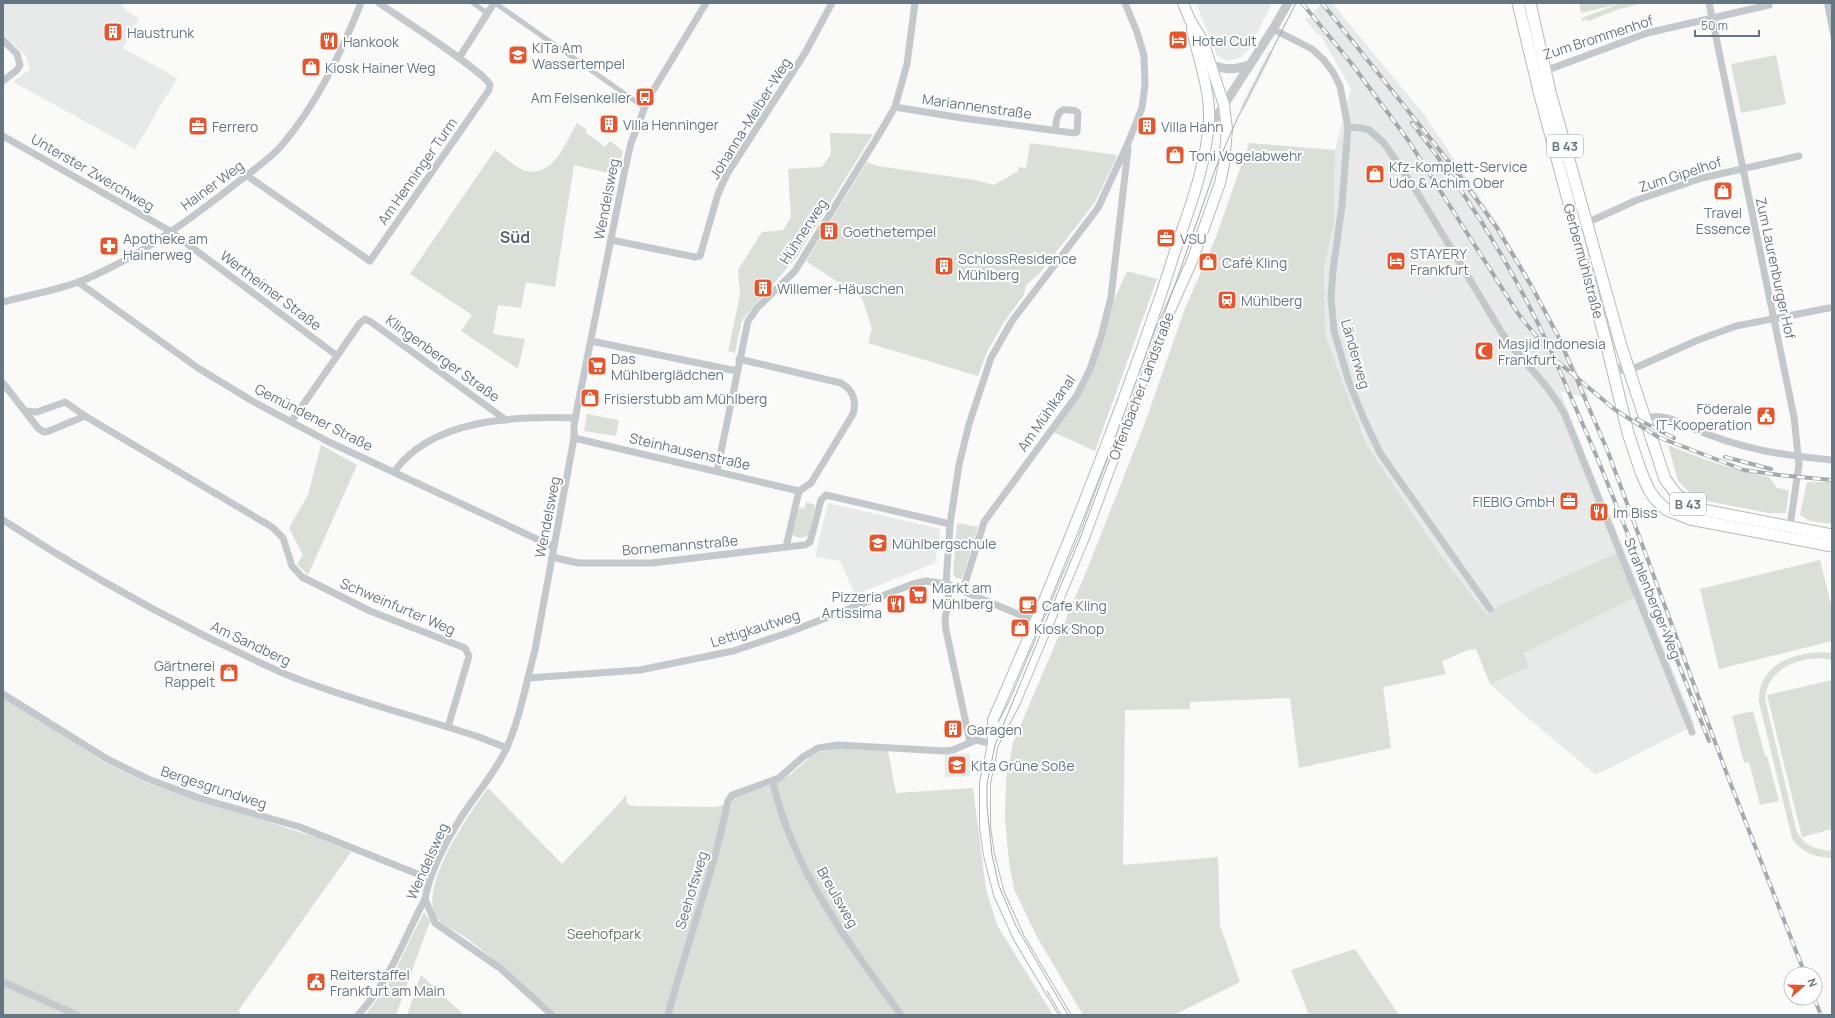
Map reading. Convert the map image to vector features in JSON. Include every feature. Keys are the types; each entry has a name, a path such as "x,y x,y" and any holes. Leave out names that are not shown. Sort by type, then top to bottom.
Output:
{"main road":[{"name":"Offenbacher Landstraße","path":"993,744 992,720 1036,620 1109,438 1143,348 1201,172 1208,131 1208,113 1204,74 1190,20 1183,3"},
{"name":"Gerbermühlstraße","path":"1518,3 1628,432 1641,472 1649,490 1656,500 1667,510 1677,515 1724,527 1795,538 1832,546"},
{"name":"Gerbermühlstraße","path":"1530,3 1544,70 1628,371 1646,418 1665,479 1677,495 1698,509 1832,535"},
{"name":"Offenbacher Landstraße","path":"1065,1015 1019,938 1007,914 995,883 988,847 984,811 986,776 993,744 1014,702 1083,540 1162,328 1192,261 1220,183 1224,164 1227,129 1224,105 1203,41 1190,20"},
{"path":"1168,274 1172,281 1182,281"},
{"path":"1641,472 1652,483 1657,485 1662,484 1665,479"}],"street":[{"name":"Hainer Weg","path":"3,302 78,282 114,266 170,231 246,176 276,152 311,104 342,50 361,3"},
{"name":"Am Henninger Turm","path":"246,176 370,261 489,90 490,85 487,79 459,58 379,3"},
{"path":"473,3 488,13"},
{"path":"459,58 495,3 645,108"},
{"name":"Wendelsweg","path":"358,1015 371,1001 384,983 425,899 430,879 456,824 488,780 507,748 528,678 574,438 575,418 627,158 635,131 663,72 706,3"},
{"name":"Johanna-Melber-Weg","path":"611,240 695,257 700,256 718,194 728,174 805,53 832,3"},
{"name":"Hühnerweg","path":"717,471 739,359 750,316 795,271 895,107 907,64 915,3"},
{"path":"970,742 945,620 950,524 959,465 968,424 991,358 1012,321 1098,208 1128,143 1145,96 1145,68 1142,47 1125,3"},
{"path":"1208,131 1288,3"},
{"name":"Zum Laurenburger Hof","path":"1709,3 1794,418 1799,457 1790,527"},
{"name":"Zum Brommenhof","path":"1532,62 1544,70 1647,33 1712,17 1769,6"},
{"name":"Länderweg","path":"1273,29 1312,49 1323,59 1333,72 1340,86 1348,128 1342,205 1331,290 1332,320 1336,342 1358,403 1380,453 1490,609"},
{"path":"3,40 17,54 20,65 17,70 3,81"},
{"path":"1212,65 1223,69 1229,69 1249,65"},
{"name":"Mariannenstraße","path":"895,107 962,118 1055,130"},
{"name":"Strahlenberger Weg","path":"1348,128 1361,128 1369,130 1384,143 1417,192 1502,333 1520,358 1548,387 1559,403 1692,732"},
{"name":"Unterster Zwerchweg","path":"3,136 170,231"},
{"name":"Am Mühlkanal","path":"963,590 984,522 1077,395 1090,368 1101,337 1111,297 1128,143"},
{"name":"Zum Gipelhof","path":"1586,222 1637,200 1702,178 1799,156"},
{"path":"1572,214 1586,222"},
{"name":"Wertheimer Straße","path":"170,231 336,355"},
{"name":"Gemündener Straße","path":"78,282 198,368 291,422 329,442 554,547"},
{"path":"1611,363 1622,370 1628,371 1698,340 1736,326 1829,308"},
{"name":"Klingenberger Straße","path":"336,355 360,323 365,319 377,326 506,420"},
{"path":"591,340 737,371"},
{"path":"291,422 336,355"},
{"path":"739,359 841,383 851,392 854,397 855,410 849,421 811,483 799,490 786,547"},
{"path":"3,383 38,428 44,432 85,416"},
{"name":"Schweinfurter Weg","path":"25,411 37,412 65,402 85,416 272,527 283,538 292,566 302,577 370,611 465,648 468,652 468,661 448,727"},
{"path":"1646,418 1653,416 1669,418 1723,441 1758,451 1832,460"},
{"path":"394,472 406,456 422,444 472,425 506,420 546,417 575,418"},
{"name":"Steinhausenstraße","path":"574,438 799,490"},
{"name":"Bornemannstraße","path":"552,557 578,563 652,563 805,545 810,542 821,500 824,496 828,495 950,524"},
{"name":"Am Sandberg","path":"3,520 113,588 174,621 294,678 448,727 507,748"},
{"path":"1790,527 1795,538"},
{"name":"Lettigkautweg","path":"528,678 640,670 705,657 766,640 914,584 926,582 948,584 1036,620 1047,626"},
{"name":"Bergesgrundweg","path":"3,694 107,759 148,779 202,799 300,827 430,879"},
{"path":"773,782 786,774 811,751 818,748 838,745 944,751 959,748 970,742 980,741 993,744"},
{"name":"Seehofsweg","path":"668,1015 680,968 719,845 728,801 732,795 773,782"},
{"name":"Breulsweg","path":"773,782 783,821 812,881 858,956 901,1015"},
{"path":"425,899 435,923 500,968 552,1015"},
{"path":"3,982 77,1015"}],"shaded area":[{"path":"3,3 120,3 128,12 139,18 123,48 177,78 135,149 13,82 30,69 26,56 3,34"},
{"path":"1196,3 1272,3 1249,49 1240,58 1227,61 1217,55"},
{"path":"1321,3 1332,3 1422,112 1498,224 1561,337 1590,399 1560,391 1695,725 1596,775 1523,714 1490,684 1476,649 1493,623 1437,550 1366,444 1325,335 1324,268 1334,224 1335,150 1351,89 1320,34 1318,35 1305,19 1307,17 1309,19"},
{"path":"1824,3 1832,3 1832,44"},
{"path":"1269,51 1273,53 1244,110 1240,108"},
{"name":"Mühlbergschule","path":"828,503 941,529 935,563 855,595 840,561 815,557"},
{"name":"Kita Grüne Soße","path":"945,754 970,754 970,776 945,777"}],"green space":[{"path":"1579,3 1643,3 1616,10 1589,21 1586,19 1583,21 1582,18 1619,4 1581,13"},
{"path":"1776,55 1786,104 1741,113 1731,64"},
{"path":"577,123 587,130 585,132 605,147 610,141 623,151 617,175 574,165 555,287 526,282 521,308 498,305 493,334 525,339 518,369 461,331 472,315 410,274 495,150 523,170 536,171 544,169 558,156"},
{"path":"830,133 873,134 796,258 742,320 735,353 728,351 740,295 738,270 762,232 783,230 791,217 788,169 822,167 831,154"},
{"path":"1030,143 1117,155 1095,202 1040,273 1026,285 1024,295 1004,322 987,352 978,376 868,343 872,329 862,298 806,261 867,162 877,166 975,180 994,185 1018,171 1018,167 1026,168"},
{"path":"1249,143 1335,150 1334,224 1324,268 1325,335 1366,444 1437,550 1487,615 1499,606 1617,553 1635,597 1524,653 1529,667 1490,684 1476,649 1468,650 1442,661 1446,674 1383,687 1391,748 1299,768 1290,698 1190,702 1190,709 1125,710 1123,865 1218,857 1220,925 1240,982 1174,1015 1083,1015 1037,937 1014,889 1009,862 1005,819 1006,779 1013,743 1089,565 1146,420 1184,311 1216,237"},
{"path":"1127,271 1157,279 1095,451 1051,431 1085,382 1106,319"},
{"path":"587,414 619,420 616,436 584,431"},
{"path":"321,445 357,465 308,575 297,564 303,555 289,528 308,495"},
{"path":"1668,445 1718,464 1769,477 1777,488 1789,490 1786,513 1769,513 1701,500 1689,492 1678,481"},
{"path":"1807,482 1832,482 1832,524 1810,521 1800,515"},
{"path":"806,502 815,505 808,536 800,538 792,535 799,508 804,509"},
{"path":"957,523 978,527 962,579 956,578 953,574"},
{"path":"1820,560 1832,609 1832,641 1719,669 1700,589"},
{"path":"1809,653 1832,653 1832,660 1810,659 1789,665 1772,679 1767,688 1765,699 1796,829 1802,839 1810,846 1832,851 1832,858 1820,857 1804,851 1792,838 1759,702 1760,690 1764,679 1778,664 1787,659"},
{"path":"1832,680 1832,829 1802,837 1767,695"},
{"path":"3,696 104,762 149,784 318,838 351,852 238,1011 243,1015 3,1015"},
{"path":"1753,711 1779,801 1760,805 1749,762 1744,763 1732,716"},
{"path":"839,748 888,751 896,793 973,788 986,889 997,925 1053,1015 671,1015 733,798 776,783 791,774 815,753"},
{"name":"Seehofpark","path":"488,788 562,864 627,794 626,801 629,805 635,806 716,807 726,804 714,855 666,1015 557,1015 487,954 462,935 443,924 437,918 432,902 434,886 440,868 459,831"},
{"path":"424,912 430,921 396,1015 365,1015 388,985"},
{"path":"1355,949 1399,1015 1309,1015 1291,970"},
{"path":"421,975 464,1015 407,1015"}],"tram line":[{"path":"1068,1015 1016,926 999,886 992,855 987,806 987,784 995,745 1079,541 1176,282 1216,167 1237,119 1296,3"},
{"path":"1047,991 1061,1015"}],"railway":[{"path":"1302,3 1351,63 1408,140 1519,315 1545,347"},
{"path":"1322,3 1457,172 1497,228 1532,287 1558,336 1608,452 1728,777 1802,966"},
{"path":"1412,123 1471,205 1506,263 1538,323 1596,455 1709,741"},
{"path":"1557,361 1614,409 1658,437 1744,470 1832,480"},
{"path":"1637,419 1674,438"},
{"path":"1725,457 1771,469"},
{"path":"1817,1006 1821,1015"}],"place":[{"name":"Haustrunk","path":"113,32"},
{"name":"Hotel Cult","path":"1178,40"},
{"name":"Hankook","path":"329,41"},
{"name":"KiTa Am Wassertempel","path":"518,55"},
{"name":"Kiosk Hainer Weg","path":"311,67"},
{"name":"Am Felsenkeller","path":"645,97"},
{"name":"Villa Henninger","path":"609,124"},
{"name":"Ferrero","path":"198,126"},
{"name":"Villa Hahn","path":"1147,126"},
{"name":"Toni Vogelabwehr","path":"1175,155"},
{"name":"Kfz-Komplett-Service Udo & Achim Ober","path":"1375,174"},
{"name":"Travel Essence","path":"1723,191"},
{"name":"Goethetempel","path":"829,231"},
{"name":"VSU","path":"1166,238"},
{"name":"Apotheke am Hainerweg","path":"109,246"},
{"name":"STAYERY Frankfurt","path":"1396,261"},
{"name":"Café Kling","path":"1208,262"},
{"name":"SchlossResidence Mühlberg","path":"944,266"},
{"name":"Willemer-Häuschen","path":"763,288"},
{"name":"Mühlberg","path":"1227,300"},
{"name":"Masjid Indonesia Frankfurt","path":"1484,351"},
{"name":"Das Mühlberglädchen","path":"597,366"},
{"name":"Frisierstubb am Mühlberg","path":"590,398"},
{"name":"Föderale IT-Kooperation","path":"1766,416"},
{"name":"FIEBIG GmbH","path":"1569,501"},
{"name":"Im Biss","path":"1599,512"},
{"name":"Mühlbergschule","path":"878,543"},
{"name":"Markt am Mühlberg","path":"918,595"},
{"name":"Pizzeria Artissima","path":"896,604"},
{"name":"Cafe Kling","path":"1028,605"},
{"name":"Kiosk Shop","path":"1020,628"},
{"name":"Gärtnerei Rappelt","path":"229,673"},
{"name":"Garagen","path":"953,729"},
{"name":"Kita Grüne Soße","path":"957,765"},
{"name":"Reiterstaffel Frankfurt am Main","path":"316,982"}],"district":[{"name":"Süd","path":"515,237"}]}
